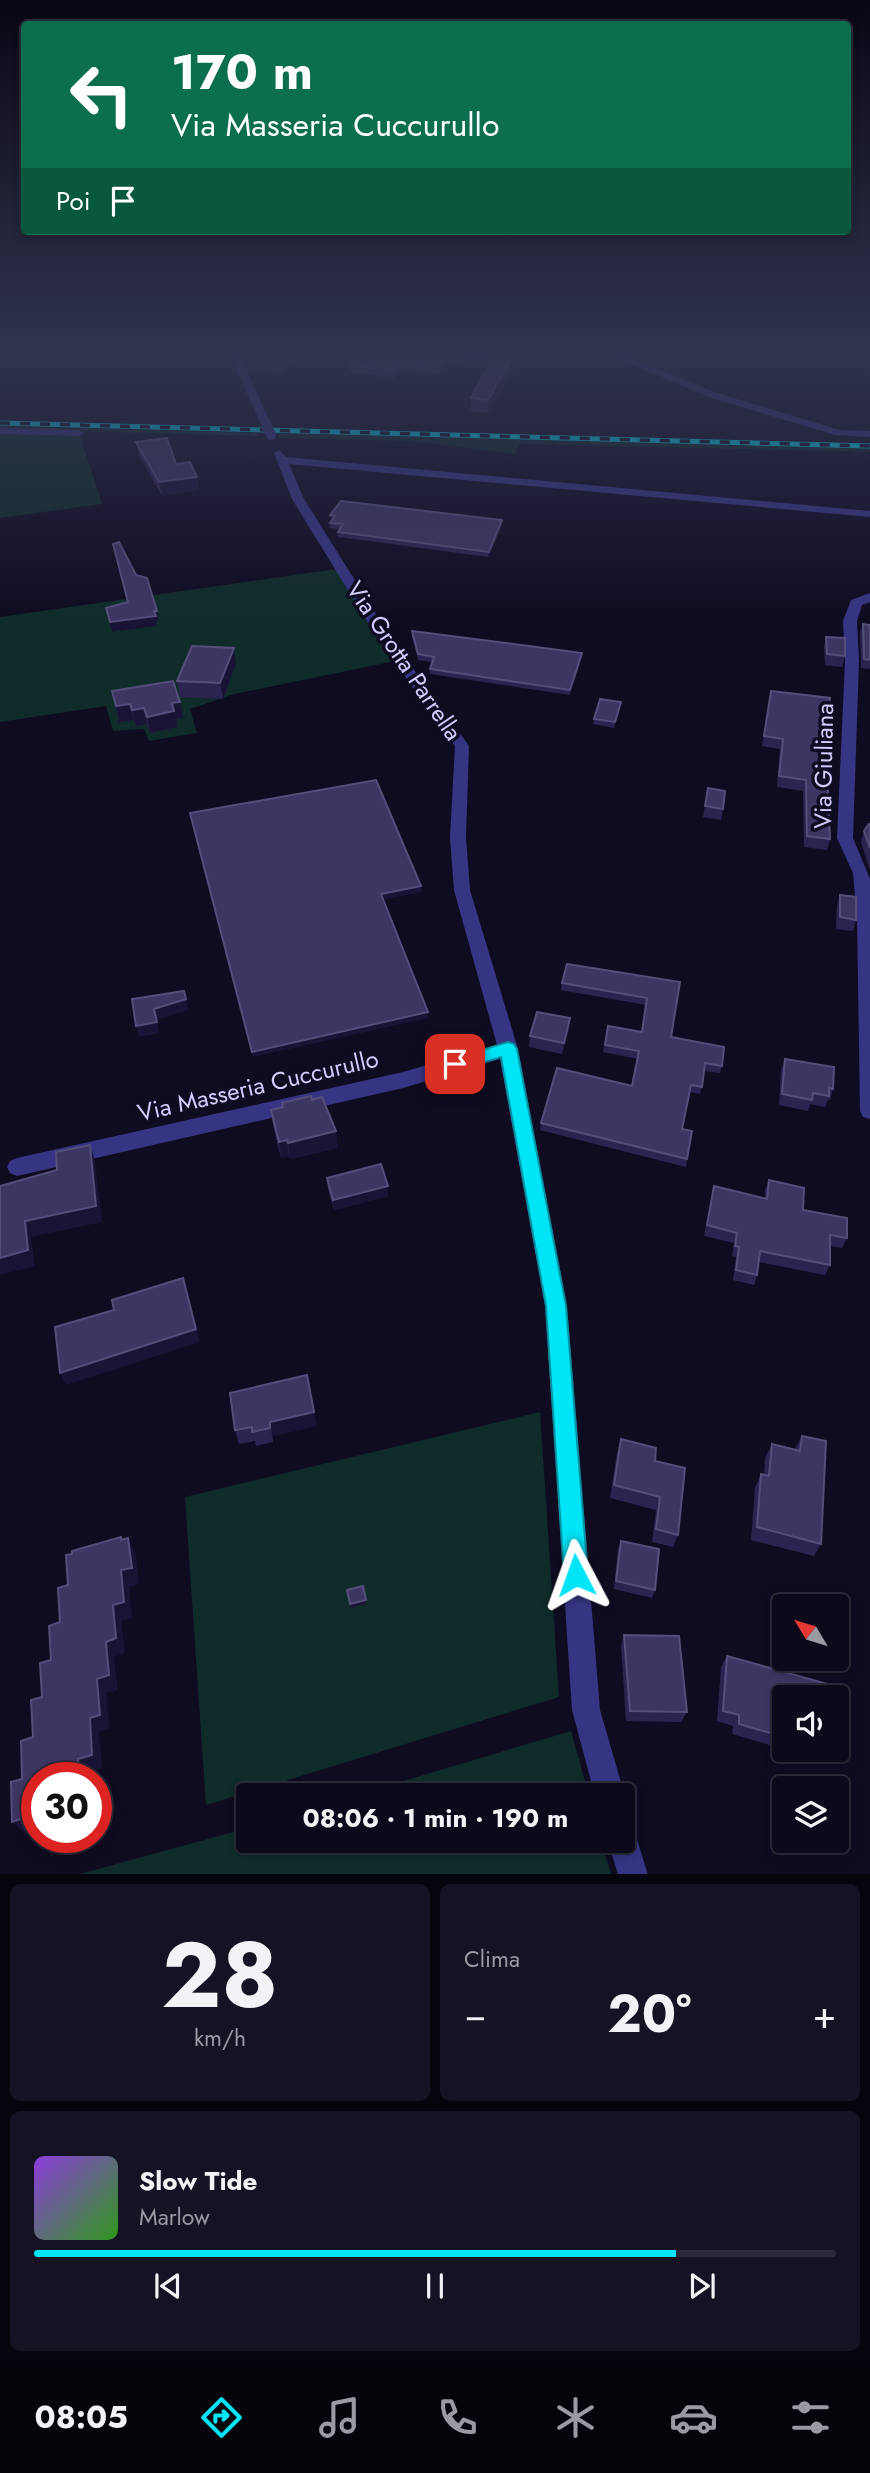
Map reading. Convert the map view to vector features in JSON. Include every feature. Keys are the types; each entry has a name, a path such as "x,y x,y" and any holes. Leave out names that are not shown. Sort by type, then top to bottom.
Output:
{"street":[{"path":"274,443 870,514"},
{"name":"Via Grotta Parrella","path":"274,443 298,499 384,639 462,746 458,837 462,890 508,1049 556,1306 586,1710 606,1783"},
{"name":"Via Giuliana","path":"870,597 856,603 850,621 852,661 845,838 861,873 866,918 870,1111"},
{"name":"Via Masseria Cuccurullo","path":"17,1167 403,1080 508,1049"},
{"path":"627,1853 633,1874"}],"green space":[{"path":"0,441 82,441 102,504 0,518"},
{"path":"414,441 611,441 870,448 870,452 519,444 516,454"},
{"path":"337,569 395,661 234,694 190,709 197,733 149,741 144,729 113,731 106,706 0,722 0,617"},
{"path":"540,1412 559,1697 278,1783 236,1783 236,1796 206,1805 185,1497"},
{"path":"571,1731 586,1783 397,1783"},
{"path":"236,1831 236,1853 605,1853 611,1874 80,1874"}],"building":[{"path":"168,441 176,464 190,462 197,477 159,482 136,442"},
{"path":"341,501 502,520 489,552 338,532 343,524 330,523 335,516 330,515"},
{"path":"119,542 136,575 147,578 157,611 154,611 156,616 110,622 106,608 128,602 113,544"},
{"path":"863,624 870,625 870,660 864,659"},
{"path":"412,631 582,653 570,690 430,669 434,657 418,654"},
{"path":"826,637 845,638 845,656 827,654"},
{"path":"192,646 234,648 220,683 177,681"},
{"path":"173,681 180,702 172,703 174,711 147,717 144,708 132,710 130,704 116,706 112,691"},
{"path":"771,691 830,698 822,770 827,771 830,839 807,836 806,780 779,776 783,739 764,736"},
{"path":"600,699 621,702 615,722 594,719"},
{"path":"376,780 421,886 381,894 428,1012 252,1052 190,813"},
{"path":"708,788 725,791 723,809 705,806"},
{"path":"870,824 870,848 864,831"},
{"path":"840,895 856,897 856,920 840,917"},
{"path":"567,964 680,982 671,1037 724,1047 722,1066 705,1063 702,1087 691,1085 682,1129 692,1131 687,1159 541,1123 557,1068 632,1086 639,1051 605,1045 608,1026 642,1032 647,998 562,983"},
{"path":"184,991 186,999 154,1009 157,1022 136,1026 132,999"},
{"path":"537,1012 570,1018 564,1043 530,1036"},
{"path":"785,1059 834,1067 833,1089 829,1088 829,1096 813,1093 812,1100 782,1094"},
{"path":"311,1096 312,1100 322,1097 336,1131 288,1143 287,1140 279,1142 271,1110 283,1107 282,1103"},
{"path":"90,1145 96,1206 25,1221 28,1250 0,1258 0,1186 57,1170 56,1152"},
{"path":"381,1164 388,1186 333,1200 327,1178"},
{"path":"769,1180 804,1188 803,1210 847,1218 847,1238 830,1235 830,1265 760,1251 757,1275 736,1270 739,1247 735,1246 737,1233 707,1225 714,1186 767,1199"},
{"path":"183,1278 196,1329 60,1373 55,1327 114,1310 112,1300"},
{"path":"307,1375 314,1412 270,1422 270,1428 252,1432 252,1427 235,1430 230,1393"},
{"path":"802,1436 826,1441 821,1544 757,1527 761,1474 769,1476 772,1444 800,1451"},
{"path":"621,1439 656,1448 655,1461 685,1468 678,1535 656,1529 660,1497 614,1485"},
{"path":"121,1537 121,1540 128,1538 132,1568 121,1570 124,1602 113,1605 116,1638 106,1642 109,1675 97,1679 100,1715 90,1718 92,1755 78,1759 78,1762 22,1762 21,1741 33,1737 31,1700 42,1697 40,1663 51,1660 49,1626 60,1622 58,1588 68,1585 66,1555 72,1554 72,1551"},
{"path":"621,1541 659,1549 655,1590 616,1581"},
{"path":"363,1586 366,1600 350,1604 347,1590"},
{"path":"624,1635 679,1636 687,1712 630,1711"},
{"path":"727,1656 772,1669 772,1671 831,1685 772,1685 772,1734 739,1724 739,1715 723,1711"},
{"path":"21,1779 21,1819 12,1822 11,1782"}],"railway":[{"path":"698,441 870,446"}],"route":[{"path":"455,1064 508,1049 556,1306 576,1575"}]}
